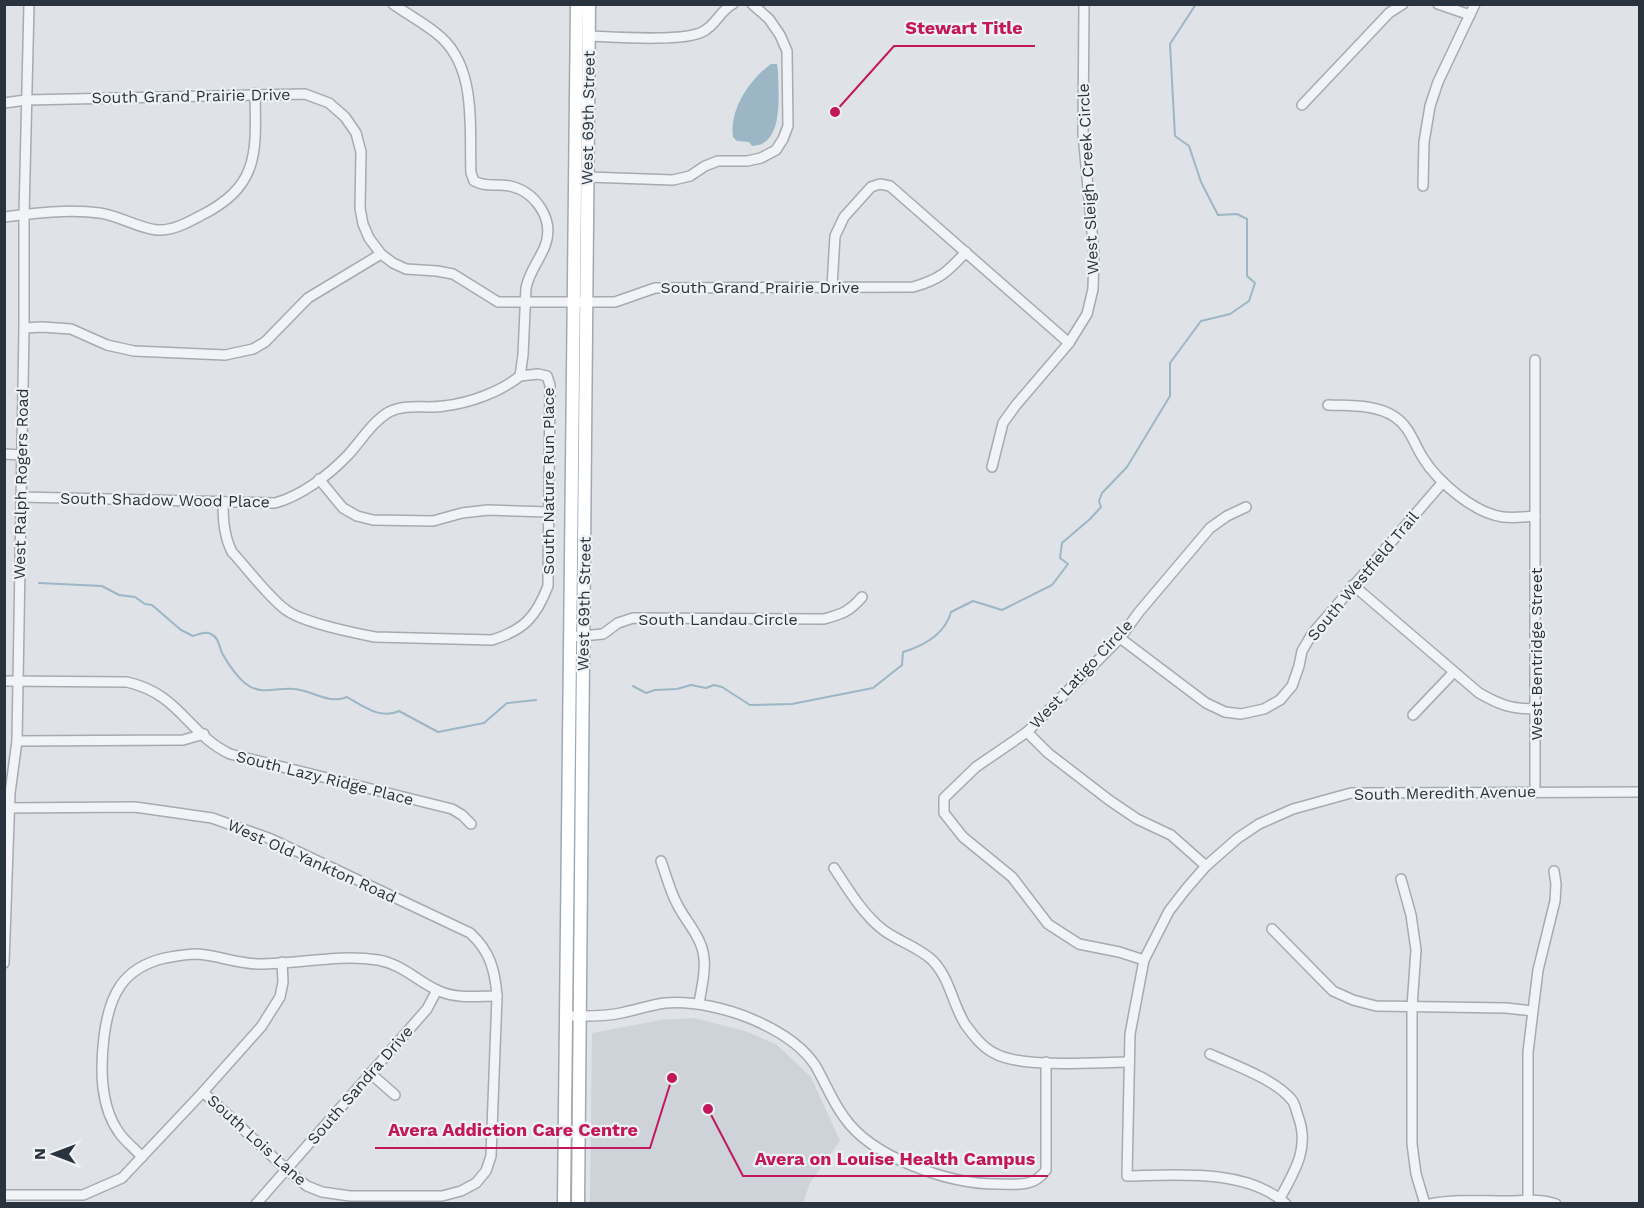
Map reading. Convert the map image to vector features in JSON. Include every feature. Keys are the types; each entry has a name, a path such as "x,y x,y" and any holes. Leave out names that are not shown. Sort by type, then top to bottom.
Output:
{"main road":[{"name":"West 69th Street","path":"564,1203 577,636 586,515 574,178 577,4"},
{"name":"West 69th Street","path":"578,1203 580,1016 577,636 572,514 580,301 588,177 590,4"},
{"path":"574,178 588,177"},
{"path":"572,514 586,515"}],"street":[{"name":"West Ralph Rogers Road","path":"4,963 7,808 17,741 29,4"},
{"path":"393,4 437,33 451,48 462,70 468,93 471,173 474,181 482,186 509,186 523,191 537,201 544,213 547,227 546,244 528,278 524,355 520,376"},
{"path":"590,36 684,37 702,33 714,24 727,7 733,4"},
{"path":"588,177 673,180 690,176 718,161 747,161 761,158 776,150 788,126 787,51 769,19 752,4"},
{"name":"West Sleigh Creek Circle","path":"992,467 1003,423 1070,343 1087,314 1093,289 1094,254 1083,133 1084,4"},
{"path":"1302,105 1389,13 1403,4"},
{"path":"1438,4 1470,15"},
{"path":"1423,186 1424,142 1430,106 1438,82 1475,4"},
{"name":"South Grand Prairie Drive","path":"4,103 26,100 255,93 305,94 330,103 345,117 356,133 361,152 360,208 363,224 381,254 406,269 453,274 498,302 526,304 615,302 655,288 913,287 931,282 946,273 966,252"},
{"path":"4,217 102,213 154,230 165,230 191,221 211,211 229,197 243,183 249,171 254,159 255,93"},
{"path":"832,286 835,236 844,217 871,187 880,184 890,186 1070,343"},
{"path":"24,328 71,329 107,345 134,351 225,355 239,353 265,342 308,298 381,254"},
{"name":"West Bentridge Street","path":"1535,360 1535,792"},
{"name":"South Nature Run Place","path":"223,502 227,541 232,552 286,610 298,616 357,634 387,637 492,640 509,635 527,623 540,607 548,586 550,385 547,376 538,374 520,376"},
{"name":"South Shadow Wood Place","path":"21,497 275,503 301,493 347,457 377,422 390,412 404,407 444,406 460,403 508,386 520,376"},
{"path":"1328,405 1370,407 1394,416 1403,423 1421,456 1443,482 1475,507 1504,517 1535,516"},
{"path":"4,454 22,455"},
{"path":"319,479 343,508 357,516 373,520 433,521 462,513 488,510 548,512"},
{"name":"South Westfield Trail","path":"1120,638 1206,703 1225,712 1241,714 1264,709 1280,700 1292,686 1302,651 1312,634 1443,482"},
{"name":"West Latigo Circle","path":"1144,960 1119,952 1078,944 1048,924 1012,877 963,837 944,813 944,798 976,767 1027,732 1120,638 1210,528 1246,507"},
{"path":"1353,585 1479,693 1501,705 1516,709 1536,709"},
{"name":"South Landau Circle","path":"577,636 603,634 618,623 633,618 824,619 851,609 862,597"},
{"path":"1413,715 1454,672"},
{"name":"South Lazy Ridge Place","path":"4,681 127,682 144,686 171,702 218,748 230,754 452,809 471,824"},
{"path":"1027,732 1048,753 1109,800 1137,819 1171,835 1206,866"},
{"path":"17,741 183,740 204,734"},
{"name":"South Meredith Avenue","path":"1283,1201 1255,1185 1204,1175 1128,1176 1130,1034 1144,960 1169,911 1206,866 1238,838 1259,824 1293,809 1350,793 1640,792"},
{"name":"West Old Yankton Road","path":"7,808 135,807 212,818 271,839 470,933 480,942 489,957 496,974 497,996"},
{"path":"661,861 670,891 699,939 704,956 699,1004"},
{"path":"834,868 859,905 882,929 913,945 932,960 944,975 964,1022 978,1040 994,1054 1019,1061 1129,1062"},
{"path":"1528,1202 1527,1078 1532,1011 1538,970 1554,901 1556,884 1554,871"},
{"path":"1401,879 1411,915 1416,950 1412,1007 1412,1144 1416,1174 1425,1203"},
{"path":"1272,929 1334,991 1353,1000 1376,1006 1506,1008 1532,1011"},
{"path":"142,1157 121,1135 108,1113 104,1099 102,1070 106,1018 128,974 143,965 181,955 198,954 247,964 320,959 380,960 410,972 437,990 461,996 497,996"},
{"path":"4,1196 83,1195 122,1178 261,1027 279,997 283,982 282,962"},
{"name":"South Sandra Drive","path":"256,1203 427,1009 437,990"},
{"name":"South Lois Lane","path":"203,1092 286,1169 307,1186 322,1192 350,1196 442,1196 461,1191 476,1183 486,1171 491,1156 497,996"},
{"path":"567,1016 620,1014 644,1006 668,1003 699,1004 752,1019 786,1036 814,1064 845,1119 866,1140 908,1164 956,1180 983,1184 1030,1184 1040,1179 1046,1170 1046,1062"},
{"path":"1210,1054 1274,1085 1292,1100 1301,1123 1303,1145 1297,1168 1283,1201"},
{"path":"370,1073 395,1095"},
{"path":"1430,1203 1445,1201 1546,1201 1556,1203"}],"shaded area":[{"path":"694,1018 745,1031 776,1044 811,1077 840,1141 810,1183 803,1203 590,1203 592,1033 661,1020"}],"water":[{"path":"771,64 777,64 778,71 775,128 763,143 752,146 749,142 737,141 733,137 733,127 738,106 756,78"}],"waterway":[{"path":"633,686 646,693 691,685 706,688 714,685 722,687 750,705 792,704 873,688 902,665 903,652 925,643 938,633 944,627 951,612 973,601 1002,610 1052,585 1068,564 1060,558 1062,543 1101,507 1099,501 1102,493 1127,467 1170,396 1170,363 1201,321 1230,314 1249,301 1255,283 1247,276 1247,219 1237,214 1218,215 1201,182 1189,146 1175,136 1170,44 1196,4"},
{"path":"39,583 102,586 119,595 135,597 145,604 152,605 181,630 193,636 204,633 214,636 234,671 245,683 255,689 294,689 327,698 347,697 379,713 399,711 438,732 484,723 507,703 536,700"}],"place":[{"name":"Stewart Title","path":"835,112"},
{"name":"Avera Addiction Care Centre","path":"672,1078"},
{"name":"Avera on Louise Health Campus","path":"708,1109"}]}
